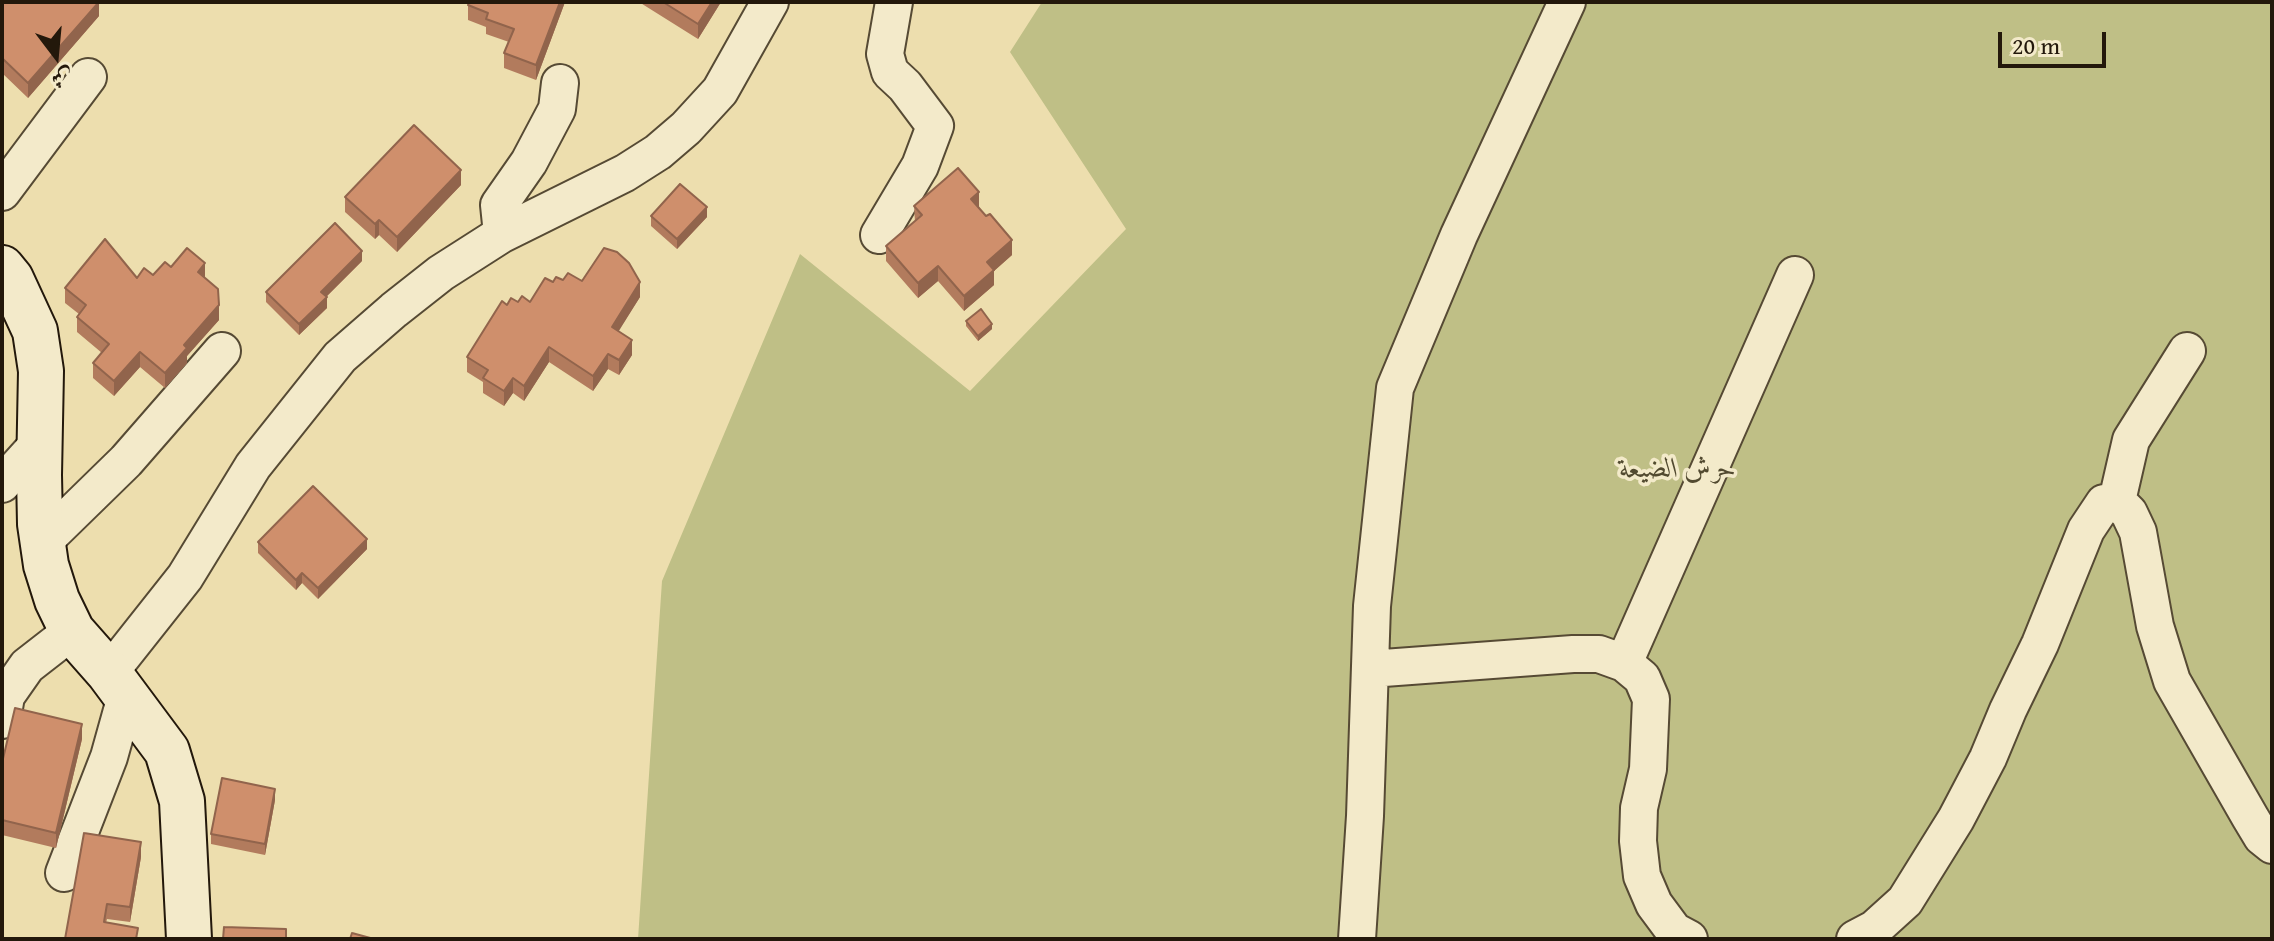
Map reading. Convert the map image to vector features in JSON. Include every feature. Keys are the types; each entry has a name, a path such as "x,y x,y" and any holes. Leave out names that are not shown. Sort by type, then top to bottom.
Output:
{"street":[{"path":"64,873 109,757 117,685 253,466 340,357 441,273 502,234 625,173 658,152 686,128 720,91 770,2"},
{"path":"879,235 920,166 935,126 915,98 890,72 885,54 894,2"},
{"path":"1357,939 1365,816 1372,606 1395,388 1459,235 1567,2"},
{"path":"2,192 88,77"},
{"path":"502,234 499,205 529,162 557,109 560,83"},
{"path":"2,268 11,279 35,331 41,371 40,512 46,565 57,600 72,631 167,751 182,801 189,939"},
{"path":"1624,663 1795,275"},
{"path":"43,542 126,461 222,351"},
{"path":"2117,501 2131,440 2187,351"},
{"path":"2,484 40,442"},
{"path":"2117,501 2129,513 2138,532 2155,626 2172,681 2238,798 2262,837 2272,845"},
{"path":"1855,939 1874,929 1905,901 1932,859 1988,758 2040,644 2086,530 2104,503 2117,501"},
{"path":"2,720 6,696 27,666 72,631"},
{"path":"1370,669 1599,654 1624,663 1642,678 1651,699 1648,769 1639,808 1638,841 1642,876 1654,904 1674,931 1689,939"}],"green space":[{"name":"حرش الضيعة","path":"1042,2 2272,2 2272,939 638,939 662,581 800,254 970,391 1126,229 1010,52"}],"building":[{"path":"2,2 99,2 28,83 2,58"},
{"path":"469,2 560,2 536,65 504,53 514,29 486,19 488,13 468,5"},
{"path":"663,2 712,2 698,24"},
{"path":"414,125 461,170 397,237 379,220 375,224 345,197"},
{"path":"958,168 979,192 971,199 986,216 990,214 1012,240 987,262 994,270 964,296 938,266 918,283 886,246 922,215 914,206"},
{"path":"680,184 707,207 677,239 651,216"},
{"path":"335,223 362,251 321,292 327,297 299,324 266,292"},
{"path":"105,239 137,278 144,268 153,275 165,262 171,267 187,248 205,263 198,272 218,289 219,305 184,345 187,348 165,373 140,352 114,381 93,363 109,344 77,317 86,305 65,288"},
{"path":"604,248 617,252 629,263 640,282 612,327 632,340 619,360 608,354 593,376 549,347 524,386 513,378 504,391 483,378 488,370 467,357 502,301 507,305 511,298 518,302 522,296 530,302 545,278 553,282 556,277 563,280 568,273 582,281"},
{"path":"981,309 992,324 978,336 966,321"},
{"path":"313,486 367,539 318,588 302,573 296,580 258,542"},
{"path":"15,708 82,724 56,833 2,820 2,763"},
{"path":"222,778 275,789 265,844 211,834"},
{"path":"84,833 141,842 130,907 107,904 104,922 138,928 136,939 65,939"},
{"path":"224,927 286,929 286,939 223,939"},
{"path":"352,933 374,939 350,939"}]}
